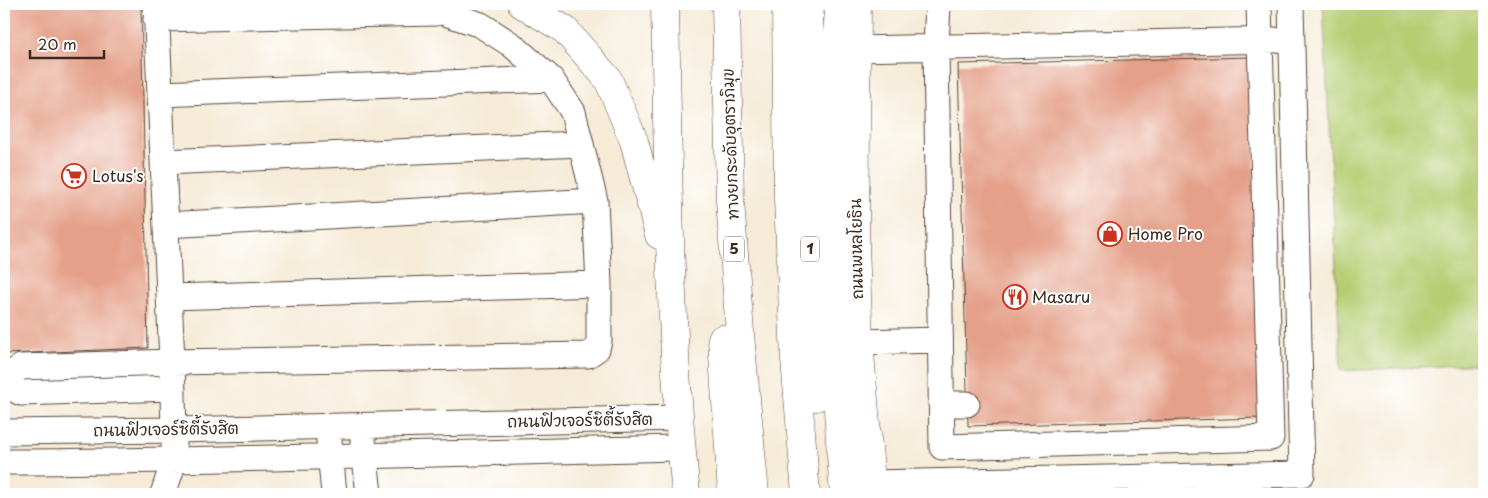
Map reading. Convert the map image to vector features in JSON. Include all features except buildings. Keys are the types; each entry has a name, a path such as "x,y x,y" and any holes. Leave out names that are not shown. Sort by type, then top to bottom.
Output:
{"main road":[{"path":"522,4 565,30 608,79 634,141 670,277"},
{"path":"665,4 670,277 681,448 686,494"},
{"path":"710,4 710,138 732,494"},
{"name":"ทางยกระดับอุตราภิมุข","path":"726,4 730,201 755,494"},
{"path":"786,4 788,198 795,359 806,494"},
{"name":"1","path":"809,4 810,264 822,494"},
{"path":"840,4 835,43 832,109 831,281 836,392 844,494"},
{"name":"ถนนพหลโยธิน","path":"857,4 855,247 859,342 872,489"}],"lane":[{"path":"4,378 21,367 172,362 588,355 597,349 599,341 599,284 595,201 573,112 551,79 504,40 480,25 418,4"},
{"path":"938,4 936,46 942,447 1272,438 1258,4"},
{"path":"872,489 1302,484 1291,4"},
{"path":"174,461 170,297 156,11 446,12"},
{"path":"856,48 1292,40"},
{"path":"160,94 551,79"},
{"path":"163,162 580,144"},
{"path":"166,225 595,201"},
{"path":"170,297 599,284"},
{"path":"859,342 940,340"},
{"path":"4,384 22,392 172,388"},
{"path":"941,404 967,404"},
{"name":"ถนนฟิวเจอร์ซิตี้รังสิต","path":"4,432 174,430 679,418"},
{"path":"361,425 369,494"},
{"path":"328,426 334,494"},
{"name":"ถนนฟิวเจอร์ซิตี้รังสิต","path":"4,462 174,461 681,448"},
{"name":"ถนนฟิวเจอร์ซิตี้รังสิต","path":"163,494 174,461"}],"green space":[{"path":"1323,4 1484,4 1484,364 1341,371"}],"place":[{"name":"Lotus's","path":"74,176"},
{"name":"Home Pro","path":"1110,234"},
{"name":"Masaru","path":"1015,297"}]}
